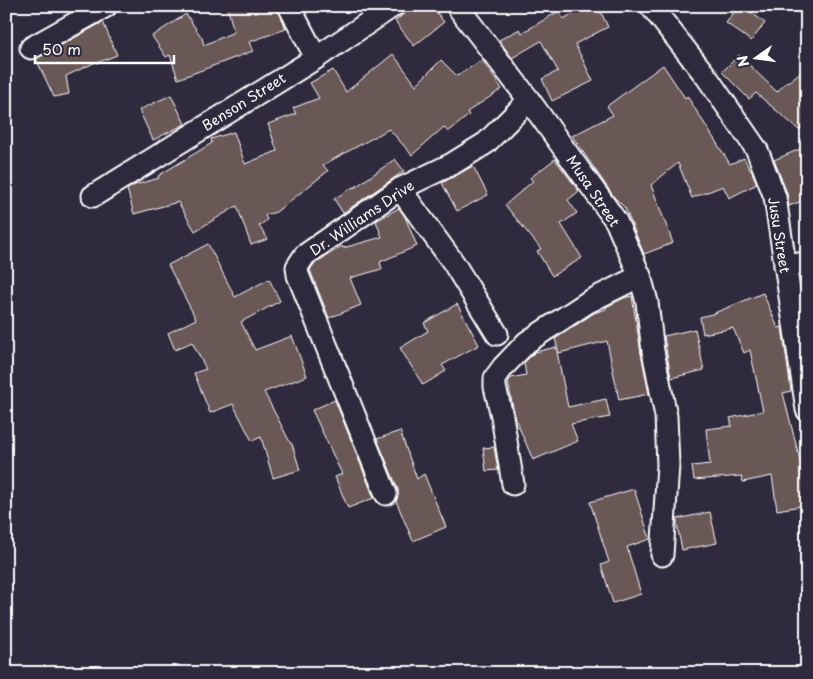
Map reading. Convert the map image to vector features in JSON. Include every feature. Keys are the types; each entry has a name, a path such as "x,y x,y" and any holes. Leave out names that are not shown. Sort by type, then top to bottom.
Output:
{"street":[{"path":"31,48 106,6"},
{"path":"289,6 316,58"},
{"name":"Benson Street","path":"93,196 316,58 393,6"},
{"name":"Musa Street","path":"457,6 529,100 616,220 640,276 647,302 653,351 666,416 668,465 662,555"},
{"name":"Jusu Street","path":"650,6 706,76 757,150 775,197 807,410"},
{"name":"Dr. Williams Drive","path":"386,494 296,267 305,255 400,190 452,164 486,143 529,100"},
{"path":"400,190 453,262 497,334"},
{"path":"785,266 807,263"},
{"path":"513,484 502,416 495,387 495,378 527,342 588,302 640,276"}],"building":[{"path":"227,6 277,6 286,29 249,42 253,51 178,79 170,55 166,57 152,36 186,14 202,38 204,45 234,32"},
{"path":"414,6 432,6 444,22 414,46 395,21"},
{"path":"588,6 598,6 608,27 575,44 593,81 552,101 542,79 558,71 541,41 512,58 499,40 520,29 522,33 559,11 563,19"},
{"path":"739,6 743,6 765,23 751,41 726,23"},
{"path":"103,22 117,55 96,62 66,76 69,94 54,97 36,59"},
{"path":"393,54 416,85 441,60 457,76 482,60 502,89 467,112 469,115 448,132 444,127 412,155 389,129 323,165 328,171 276,212 265,215 267,220 259,226 268,239 251,245 237,206 195,231 178,202 134,214 127,189 159,178 158,176 212,143 211,139 234,132 245,164 277,151 268,124 296,114 293,108 319,98 310,83 333,70 346,92"},
{"path":"739,55 777,92 787,81 807,67 807,114 803,118 807,121 799,130 756,93 749,99 722,72"},
{"path":"663,65 685,98 687,96 730,164 744,158 757,184 729,198 723,186 692,198 678,163 651,185 673,243 644,254 625,208 614,197 572,136 613,115 607,106"},
{"path":"171,95 185,124 153,140 139,110"},
{"path":"807,146 807,199 789,206 787,193 774,160"},
{"path":"395,159 404,171 343,213 334,199 354,188"},
{"path":"555,159 579,191 568,200 577,213 561,224 582,258 552,276 537,251 541,249 505,205 533,181 530,178"},
{"path":"473,166 488,195 457,211 442,183"},
{"path":"399,208 405,217 417,246 380,262 382,269 350,278 361,305 329,318 310,270 314,264 342,246 343,248 382,237 376,221"},
{"path":"208,244 235,297 269,279 280,301 241,322 255,350 292,336 307,376 264,392 292,444 300,470 273,478 261,437 252,441 233,404 210,413 194,373 206,369 192,342 175,350 168,333 196,319 168,265"},
{"path":"763,293 778,328 782,327 791,391 783,393 801,464 807,499 807,505 777,510 772,476 743,482 741,476 694,480 692,466 710,464 706,429 732,426 730,418 763,411 750,350 744,353 733,328 703,334 700,317"},
{"path":"632,296 649,394 619,400 607,341 559,353 555,339 594,313"},
{"path":"457,304 479,345 442,365 446,371 423,385 400,348 428,331 424,323"},
{"path":"695,329 704,370 671,378 664,336"},
{"path":"556,347 568,407 606,399 610,417 571,424 578,441 533,460 515,418 508,382 511,378 526,375 524,363 535,352"},
{"path":"335,400 374,498 348,508 335,477 342,474 312,410"},
{"path":"400,431 417,479 424,474 446,527 413,541 396,501 398,489 377,439"},
{"path":"494,447 498,470 486,471 483,448"},
{"path":"634,489 650,539 627,547 641,594 613,603 601,565 609,562 590,502"},
{"path":"710,512 717,543 682,550 677,519"}]}
